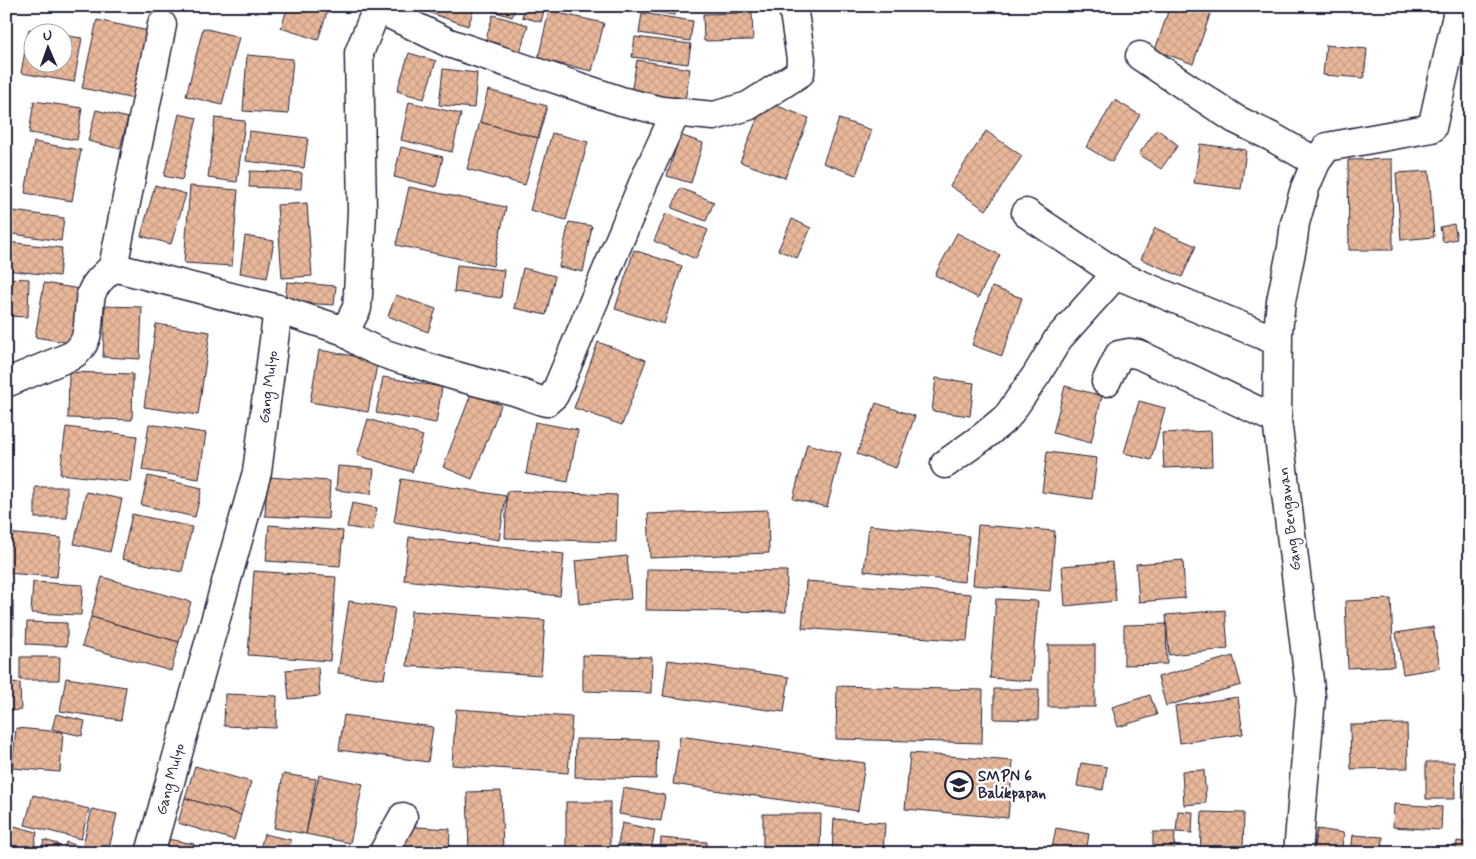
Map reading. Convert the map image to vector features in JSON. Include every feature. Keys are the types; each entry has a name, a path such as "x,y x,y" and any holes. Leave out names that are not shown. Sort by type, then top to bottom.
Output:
{"street":[{"path":"345,331 357,308 359,275 362,210 359,53 378,7 449,43 621,101 662,111 714,116 748,106 798,76 801,70 801,59 793,6"},
{"path":"1140,56 1235,119 1316,162 1327,147 1432,128 1459,6"},
{"path":"6,383 79,351 85,344 91,293 97,283 113,267 162,25"},
{"path":"113,267 278,309 345,331 353,338 389,356 546,402 558,387 645,179 676,112"},
{"name":"Gang Bengawan","path":"1298,853 1311,697 1277,420 1278,341 1281,301 1292,247 1294,223 1305,188 1316,162"},
{"path":"1026,213 1122,277 1278,341"},
{"path":"945,464 1007,417 1037,374 1058,339 1118,274"},
{"name":"Gang Mulyo","path":"150,853 257,472 278,309"},
{"path":"1106,382 1119,355 1138,354 1277,420"},
{"path":"383,853 403,817"}],"building":[{"path":"59,6 106,6 105,13"},
{"path":"288,6 329,6 318,40 281,28"},
{"path":"417,6 475,6 468,26 416,8"},
{"path":"484,6 516,6 512,17 483,8"},
{"path":"525,6 545,6 541,22 522,17"},
{"path":"647,6 677,6 675,15 646,11"},
{"path":"1170,6 1213,6 1193,64 1155,50"},
{"path":"549,11 604,23 592,71 538,59"},
{"path":"642,13 693,21 690,41 639,33"},
{"path":"752,13 753,40 704,41 703,14"},
{"path":"493,15 528,25 519,56 484,45"},
{"path":"97,20 149,31 134,99 82,88"},
{"path":"203,28 239,37 222,105 186,96"},
{"path":"72,36 82,38 74,82 21,73 22,68 22,72 72,72"},
{"path":"635,37 691,44 688,64 632,57"},
{"path":"1326,45 1367,49 1364,78 1323,75"},
{"path":"409,53 436,61 424,99 397,91"},
{"path":"247,55 293,59 288,114 243,111"},
{"path":"637,60 690,69 684,107 630,98"},
{"path":"443,69 477,73 474,108 439,105"},
{"path":"488,90 547,106 538,138 480,122"},
{"path":"1115,100 1140,115 1112,162 1086,147"},
{"path":"34,101 82,108 77,140 29,133"},
{"path":"764,101 809,118 785,178 740,162"},
{"path":"409,102 461,114 452,152 401,140"},
{"path":"96,110 128,118 120,149 88,141"},
{"path":"179,114 197,118 182,180 164,176"},
{"path":"215,118 245,121 237,182 208,178"},
{"path":"839,119 872,130 856,175 823,163"},
{"path":"480,122 538,138 525,185 467,169"},
{"path":"1157,129 1178,145 1161,169 1139,154"},
{"path":"249,131 308,138 304,168 246,161"},
{"path":"986,131 1022,156 986,210 950,186"},
{"path":"552,133 588,142 566,220 530,210"},
{"path":"680,135 703,143 691,183 667,176"},
{"path":"34,142 81,150 72,201 25,193"},
{"path":"1200,144 1246,150 1241,189 1194,183"},
{"path":"401,147 443,157 436,187 394,177"},
{"path":"1392,159 1393,250 1349,250 1348,160"},
{"path":"250,171 302,173 301,189 249,187"},
{"path":"1429,171 1434,237 1401,240 1396,173"},
{"path":"155,185 186,194 171,244 141,236"},
{"path":"190,186 238,190 232,266 184,263"},
{"path":"409,187 506,207 493,266 396,245"},
{"path":"680,188 714,202 706,221 672,208"},
{"path":"307,203 312,276 282,278 277,205"},
{"path":"1470,204 1470,222 1469,222 1465,205"},
{"path":"6,210 64,218 61,241 6,233"},
{"path":"666,213 708,230 696,259 654,241"},
{"path":"792,219 811,228 797,258 778,250"},
{"path":"569,222 592,226 583,272 559,267"},
{"path":"1454,224 1457,239 1443,242 1440,227"},
{"path":"1155,228 1196,246 1182,277 1141,259"},
{"path":"957,233 1000,255 978,298 935,275"},
{"path":"245,236 274,241 267,278 240,273"},
{"path":"6,242 62,248 59,276 6,270"},
{"path":"634,250 682,266 664,324 615,309"},
{"path":"457,265 504,270 501,298 454,292"},
{"path":"523,268 555,276 546,315 514,308"},
{"path":"6,278 29,279 28,317 6,316"},
{"path":"287,282 336,286 334,305 285,302"},
{"path":"44,283 80,289 71,343 35,337"},
{"path":"992,287 1022,298 1002,356 972,345"},
{"path":"396,295 436,309 428,332 388,316"},
{"path":"105,306 142,307 140,359 103,357"},
{"path":"156,324 210,332 198,415 144,407"},
{"path":"598,342 646,360 622,425 574,408"},
{"path":"319,350 378,360 368,412 310,402"},
{"path":"69,372 133,374 132,420 68,418"},
{"path":"383,377 442,387 436,423 376,413"},
{"path":"936,378 974,383 970,416 932,411"},
{"path":"1065,386 1102,396 1091,443 1053,433"},
{"path":"471,394 501,405 472,479 443,467"},
{"path":"1139,401 1165,408 1151,460 1124,453"},
{"path":"876,403 915,416 896,468 857,454"},
{"path":"368,419 423,436 412,472 357,455"},
{"path":"535,422 578,430 568,482 526,474"},
{"path":"149,424 206,433 199,479 142,470"},
{"path":"66,427 137,436 131,482 60,474"},
{"path":"1211,431 1212,466 1164,468 1162,433"},
{"path":"807,444 841,453 827,507 793,499"},
{"path":"1047,452 1097,458 1092,499 1042,492"},
{"path":"338,466 374,469 371,494 336,490"},
{"path":"148,476 202,488 195,517 141,505"},
{"path":"267,477 330,481 328,519 265,516"},
{"path":"401,479 506,496 499,540 394,522"},
{"path":"35,487 67,487 67,518 35,518"},
{"path":"507,491 617,495 616,542 505,538"},
{"path":"86,492 122,499 110,552 74,544"},
{"path":"352,503 377,508 372,531 347,527"},
{"path":"768,510 769,553 650,558 648,514"},
{"path":"132,514 192,527 182,572 122,559"},
{"path":"269,525 343,531 340,566 266,561"},
{"path":"869,525 969,536 964,582 864,571"},
{"path":"978,525 1055,531 1050,591 973,585"},
{"path":"6,533 61,538 57,577 6,573"},
{"path":"409,537 564,554 560,596 404,580"},
{"path":"627,556 631,599 579,604 575,561"},
{"path":"1183,560 1185,598 1139,602 1136,564"},
{"path":"1112,562 1116,601 1065,606 1062,566"},
{"path":"647,569 787,571 786,612 646,610"},
{"path":"254,571 336,577 330,661 248,655"},
{"path":"102,577 191,602 179,642 91,617"},
{"path":"1463,577 1470,577 1470,647 1468,647"},
{"path":"806,581 971,594 967,641 802,628"},
{"path":"33,582 83,585 81,615 31,613"},
{"path":"996,599 1038,601 1031,681 990,678"},
{"path":"1391,599 1394,666 1348,668 1345,601"},
{"path":"6,601 13,601 13,635 6,635"},
{"path":"349,601 395,608 384,679 338,673"},
{"path":"1225,610 1228,649 1169,655 1166,615"},
{"path":"411,611 545,620 541,675 407,666"},
{"path":"91,617 179,642 171,671 82,646"},
{"path":"27,622 67,623 67,646 26,644"},
{"path":"1166,624 1167,664 1124,665 1124,625"},
{"path":"1433,627 1440,668 1403,674 1396,633"},
{"path":"1048,645 1095,645 1095,707 1048,707"},
{"path":"583,655 652,657 651,693 583,691"},
{"path":"1233,656 1241,685 1166,706 1158,677"},
{"path":"20,657 60,657 59,680 20,680"},
{"path":"668,660 789,677 784,712 663,696"},
{"path":"318,667 320,696 289,699 286,670"},
{"path":"66,678 126,687 121,720 60,711"},
{"path":"20,683 21,710 6,711 6,684"},
{"path":"837,686 983,690 982,743 836,739"},
{"path":"994,689 1039,689 1038,720 994,719"},
{"path":"225,694 277,696 276,728 224,726"},
{"path":"1150,695 1157,715 1118,727 1112,707"},
{"path":"1238,697 1243,734 1180,743 1175,706"},
{"path":"456,709 572,717 568,773 452,765"},
{"path":"56,714 85,721 82,736 52,729"},
{"path":"344,715 433,727 428,762 339,750"},
{"path":"1407,724 1408,768 1351,769 1350,725"},
{"path":"16,728 63,732 60,772 12,768"},
{"path":"680,736 865,763 858,811 673,784"},
{"path":"576,739 657,740 656,779 575,777"},
{"name":"SMPN 6 Balikpapan","path":"910,753 1013,761 1008,818 905,809"},
{"path":"1426,762 1454,762 1455,799 1426,799"},
{"path":"1081,763 1107,767 1103,790 1077,786"},
{"path":"195,766 251,782 241,815 185,798"},
{"path":"1204,770 1206,803 1184,805 1182,771"},
{"path":"283,774 316,779 306,834 274,828"},
{"path":"319,775 363,784 350,843 306,834"},
{"path":"1466,782 1470,783 1470,803 1464,802"},
{"path":"623,788 665,795 661,821 619,814"},
{"path":"501,791 503,849 469,851 467,792"},
{"path":"33,795 89,809 81,839 25,825"},
{"path":"185,798 241,815 234,840 178,823"},
{"path":"566,802 610,802 610,853 566,853"},
{"path":"1394,804 1442,807 1441,830 1393,827"},
{"path":"92,809 117,814 108,853 81,852"},
{"path":"1178,811 1193,812 1192,833 1176,832"},
{"path":"1202,812 1244,813 1243,853 1200,853"},
{"path":"763,814 821,814 820,853 763,853"},
{"path":"834,819 885,823 883,853 832,853"},
{"path":"1465,820 1470,820 1470,838 1467,838"},
{"path":"622,823 655,830 651,851 618,844"},
{"path":"14,826 37,832 33,853 7,853"},
{"path":"401,826 450,829 449,853 400,853"},
{"path":"1056,828 1089,834 1086,853 1051,853"},
{"path":"1317,829 1344,833 1341,853 1313,853"},
{"path":"1153,832 1175,832 1174,853 1153,853"},
{"path":"264,834 291,840 287,853 259,853"},
{"path":"1353,835 1383,837 1382,853 1351,853"},
{"path":"162,838 194,844 192,853 159,853"},
{"path":"661,838 707,842 706,853 660,853"},
{"path":"44,840 58,844 56,853 41,853"},
{"path":"1457,841 1470,843 1470,853 1456,853"},
{"path":"66,842 79,846 77,853 63,853"},
{"path":"955,847 1033,847 1033,853 955,853"},
{"path":"1393,849 1441,852 1441,853 1393,853"},
{"path":"1090,850 1111,853 1090,853"}],"place":[{"name":"SMPN 6 Balikpapan","path":"959,785"}]}
